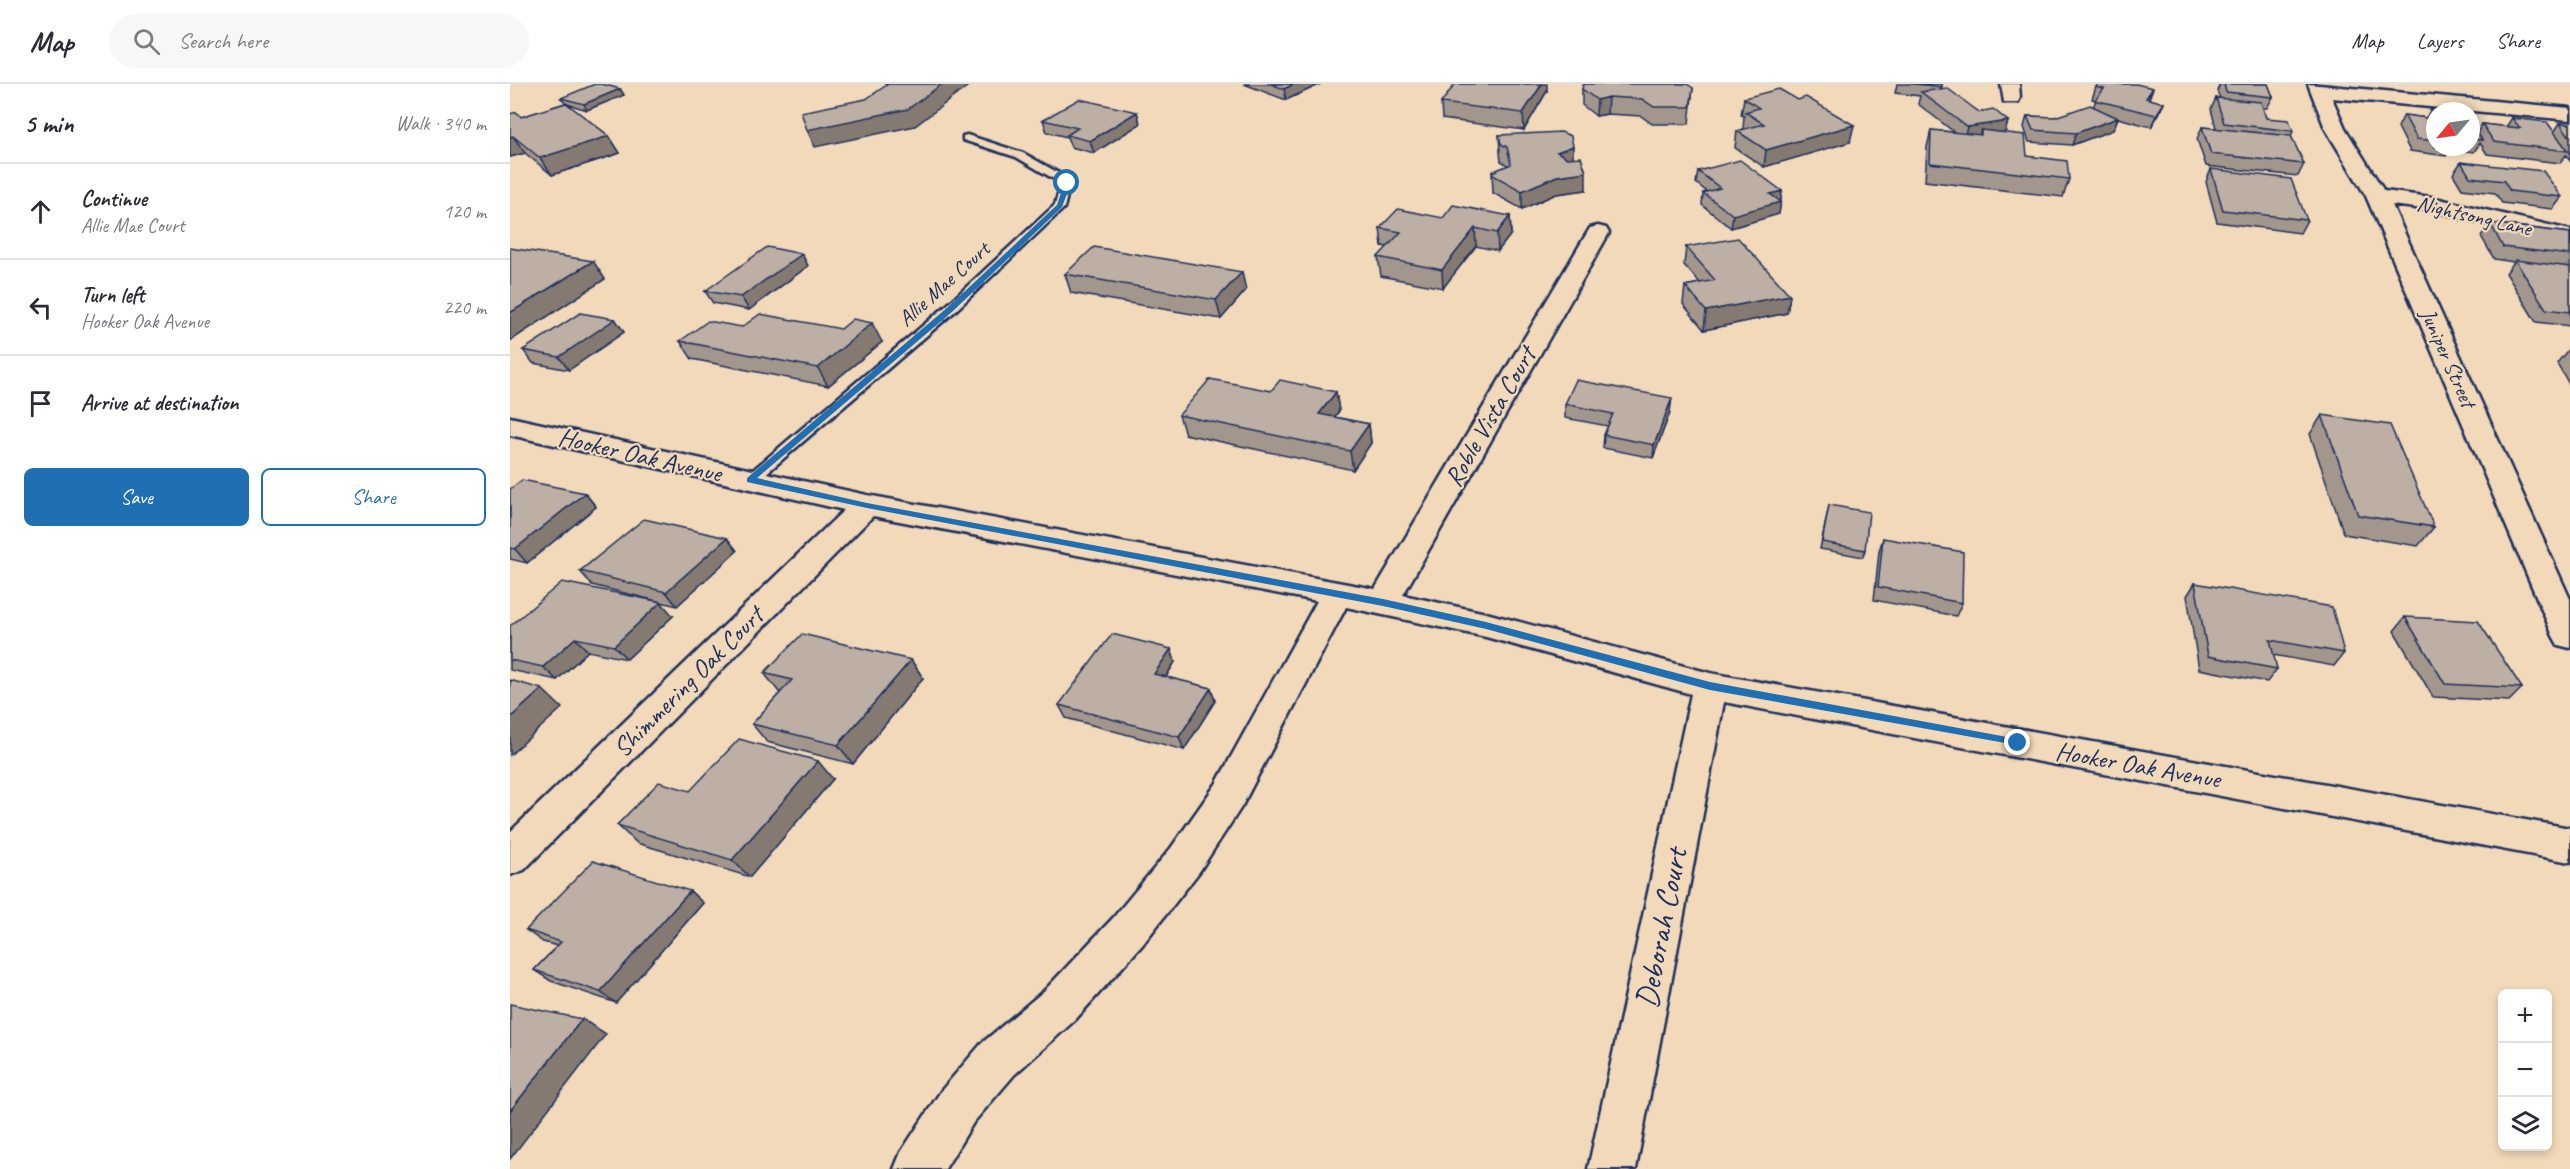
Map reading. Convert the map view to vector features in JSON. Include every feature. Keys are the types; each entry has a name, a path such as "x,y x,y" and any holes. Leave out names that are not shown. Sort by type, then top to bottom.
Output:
{"street":[{"path":"2318,87 2570,114"},
{"name":"Juniper Street","path":"2318,87 2335,128 2377,196 2570,636"},
{"name":"Nightsong Lane","path":"2377,196 2431,204 2570,237"},
{"name":"Roble Vista Court","path":"1383,602 1598,233"},
{"name":"Hooker Oak Avenue","path":"510,426 867,506 1383,602 1486,625 1710,686 2570,845"},
{"name":"Shimmering Oak Court","path":"510,858 867,506"},
{"path":"918,1169 957,1107 998,1059 1060,1005 1128,931 1185,860 1229,795 1337,594"},
{"name":"Deborah Court","path":"1612,1169 1710,686"}],"lane":[{"name":"Allie Mae Court","path":"750,480 950,309 1060,206 1067,183 1050,168 1005,148 967,138"}],"building":[{"path":"595,84 620,89 584,104 561,98"},
{"path":"888,84 942,84 908,109 807,130 801,112 866,99"},
{"path":"1271,84 1294,84 1284,89"},
{"path":"1455,84 1542,84 1523,113 1441,103"},
{"path":"1586,84 1687,84 1693,88 1690,107 1654,107 1642,99 1608,97 1597,100 1582,89"},
{"path":"1915,84 1942,84 1942,87"},
{"path":"2098,84 2136,84 2153,88 2146,98 2164,103 2156,115 2095,100 2104,89 2096,87"},
{"path":"2224,84 2268,84 2273,97 2226,92"},
{"path":"1947,88 1979,112 1993,109 2008,121 1967,127 1921,92"},
{"path":"1779,89 1798,100 1806,97 1854,125 1766,150 1737,131 1764,124 1745,112 1759,108 1744,98"},
{"path":"2216,98 2261,102 2266,118 2289,120 2293,131 2224,123"},
{"path":"1079,99 1137,112 1090,141 1067,135 1078,128 1043,120"},
{"path":"566,103 609,136 540,158 513,136 510,137 510,114 516,112 521,117"},
{"path":"2090,105 2118,118 2076,133 2033,130 2027,116 2055,117"},
{"path":"2404,115 2426,118 2426,140 2417,139"},
{"path":"2512,118 2547,122 2568,151 2494,142 2482,124 2520,128"},
{"path":"2560,123 2570,124 2570,137"},
{"path":"2202,127 2291,136 2304,164 2211,154"},
{"path":"1931,130 1981,135 1981,130 2025,135 2027,156 2067,161 2069,179 1930,163"},
{"path":"1561,132 1571,136 1573,146 1557,152 1567,158 1581,157 1586,172 1557,176 1522,191 1493,175 1492,172 1511,164 1507,147 1501,144 1499,135"},
{"path":"1740,160 1782,191 1770,194 1781,202 1733,215 1703,193 1720,188 1698,171"},
{"path":"2461,162 2543,171 2562,197 2510,191 2504,181 2470,177"},
{"path":"2211,169 2291,179 2307,220 2223,210"},
{"path":"1453,205 1510,216 1497,233 1475,228 1442,270 1378,257 1401,232 1380,228 1398,209 1443,218"},
{"path":"2490,223 2570,233 2570,255 2503,247"},
{"path":"1738,238 1790,295 1706,311 1685,286 1715,280 1686,247"},
{"path":"767,247 802,254 741,297 705,291"},
{"path":"1094,247 1242,272 1216,300 1065,274"},
{"path":"510,248 593,261 510,313"},
{"path":"2515,260 2570,267 2570,312 2546,309"},
{"path":"580,313 615,319 559,357 523,350"},
{"path":"760,314 841,329 853,319 872,323 818,368 680,341 708,321 742,327"},
{"path":"1210,379 1271,391 1280,380 1336,392 1319,414 1369,424 1350,451 1179,415"},
{"path":"1576,380 1672,398 1654,445 1604,435 1613,414 1565,404"},
{"path":"2322,415 2390,425 2434,527 2358,515"},
{"path":"522,480 585,493 515,549 510,548 510,489"},
{"path":"1829,505 1869,512 1865,550 1822,542"},
{"path":"644,519 727,538 666,592 580,571"},
{"path":"1883,538 1963,552 1962,603 1878,587"},
{"path":"562,582 661,602 614,646 575,638 543,667 510,660 510,626"},
{"path":"2195,583 2332,607 2344,653 2270,640 2277,669 2208,656"},
{"path":"2405,617 2478,621 2522,688 2445,684"},
{"path":"802,634 911,660 838,745 752,724 792,680 764,673"},
{"path":"1112,634 1171,649 1154,674 1211,688 1179,737 1059,705"},
{"path":"510,680 542,689 510,718"},
{"path":"739,739 818,761 732,860 617,825 659,782 690,791"},
{"path":"593,861 690,891 600,992 534,970 561,942 526,930"},
{"path":"510,1004 582,1019 510,1111"}],"route":[{"path":"1067,183 1060,206 950,309 750,480 867,506 1383,602 1486,625 1710,686 2018,743"}]}
